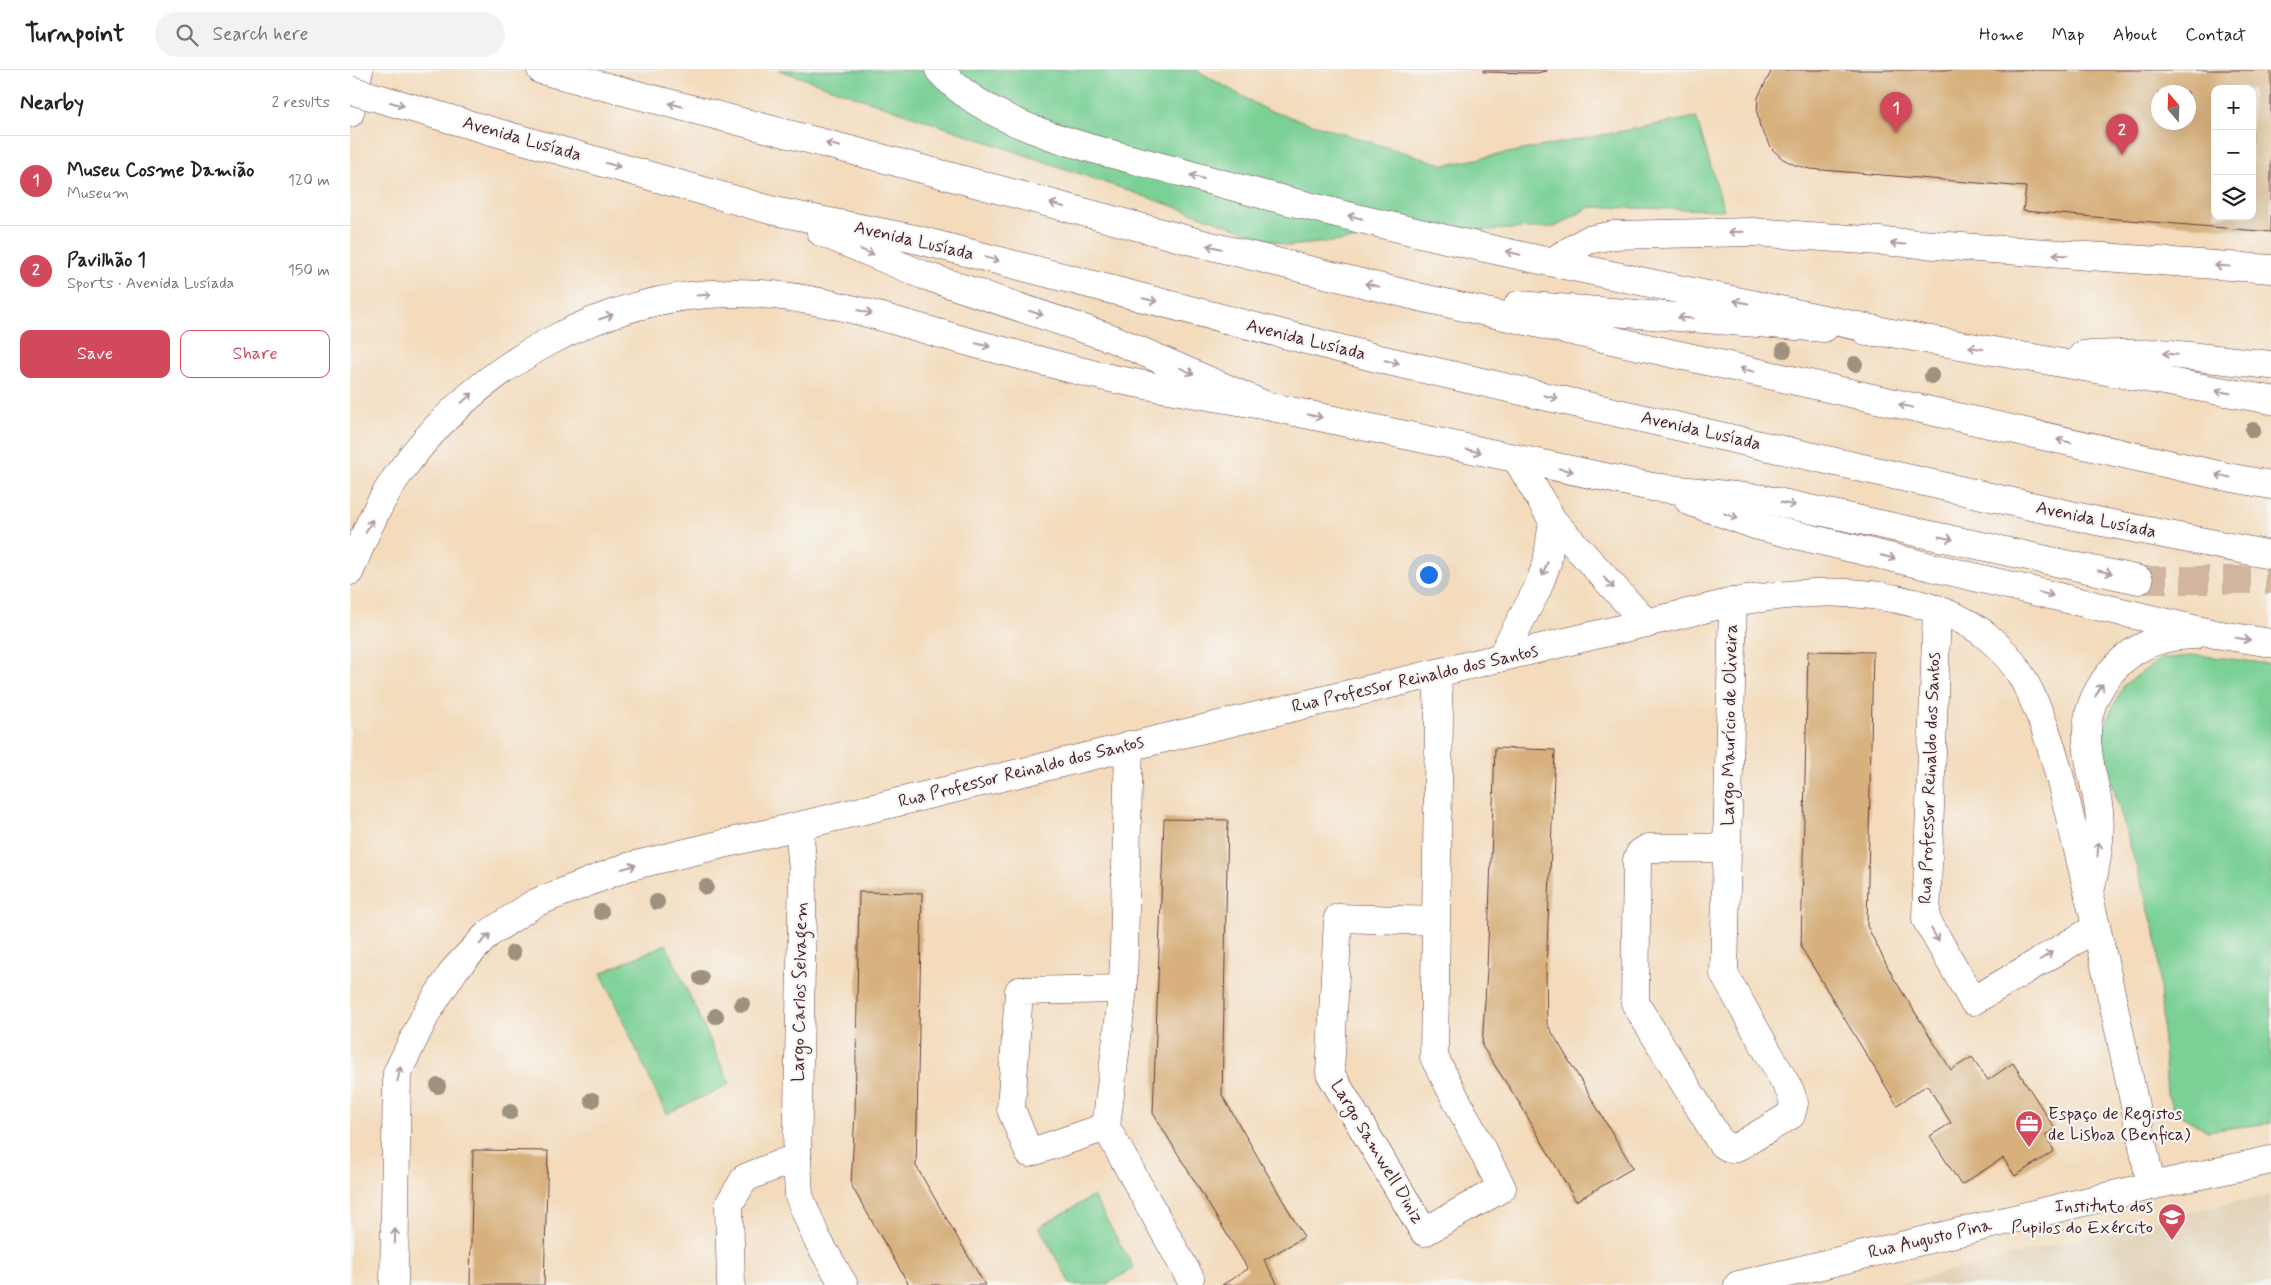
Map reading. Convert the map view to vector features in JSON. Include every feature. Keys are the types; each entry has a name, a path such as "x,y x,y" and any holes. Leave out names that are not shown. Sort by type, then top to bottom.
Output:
{"main road":[{"path":"350,113 360,70"},
{"path":"541,70 871,155 1207,245 1420,297 2208,473 2271,485"},
{"path":"939,70 984,108 1041,133 1280,200 1551,262 1891,333 2271,400"},
{"name":"Avenida Lusíada","path":"350,90 774,211 916,239 1394,362 2098,521 2271,555"},
{"path":"774,211 923,275 1111,338 1268,406"},
{"path":"1551,262 1588,240 1614,235 1753,232 2271,270"},
{"path":"350,571 377,511 398,474 445,418 468,397 514,362 553,339 585,324 656,302 732,293 813,301 862,311 936,333 1098,375 1268,406 1652,487 1763,498 2139,580"},
{"path":"1420,297 1891,333"},
{"path":"2024,357 2160,353 2271,365"},
{"path":"1518,460 1553,521 1647,624"},
{"path":"1652,487 1758,526 2215,634 2271,643"},
{"path":"1501,657 1537,590 1547,563 1553,521"},
{"name":"Rua Professor Reinaldo dos Santos","path":"394,1285 398,1073 427,1012 455,969 488,934 534,903 627,867 1129,745 1437,674 1733,602 1824,591 1896,598 1937,609 1982,633 1999,647 2022,676 2038,711 2054,757 2089,897 2151,1186"},
{"name":"Largo Maurício de Oliveira","path":"1727,848 1648,848 1640,853 1637,860 1635,1004 1721,1143 1731,1149 1741,1146 1791,1115 1794,1103 1790,1091 1724,974 1733,602"},
{"name":"Rua Professor Reinaldo dos Santos","path":"1937,609 1926,919 1973,1001 2096,928"},
{"path":"2089,897 2099,853 2099,811 2088,752 2087,730 2090,709 2098,691 2110,674 2141,647 2160,639 2215,634"},
{"name":"Largo Samwell Diniz","path":"1436,921 1338,918 1330,1073 1424,1232 1502,1188 1434,1056 1436,921 1439,716 1437,674"},
{"path":"1129,745 1123,989 1106,1127 1190,1278"},
{"name":"Largo Carlos Selvagem","path":"799,826 803,871 796,1157 799,1196 818,1239 844,1285"},
{"path":"1106,1127 1029,1153 1011,1109 1019,992 1123,989"},
{"path":"731,1285 729,1204 745,1178 796,1157"},
{"name":"Rua Augusto Pina","path":"1738,1285 2151,1186 2271,1160"}],"shaded area":[{"name":"Instituto dos Pupilos do Exército","path":"2271,1195 2271,1285 1892,1285 2197,1210"}],"green space":[{"path":"779,70 1196,70 1267,110 1445,165 1696,117 1724,210 1590,207 1555,227 1423,233 1288,246"},
{"path":"2198,655 2271,664 2271,1123 2207,1131 2175,1112 2167,1094 2157,939 2102,748 2106,721 2124,685 2160,659"},
{"path":"666,944 730,1084 666,1114 601,973"},
{"path":"1093,1196 1134,1268 1105,1285 1071,1285 1039,1227"}],"building":[{"path":"1483,70 1547,71 1536,73 1483,72"},
{"path":"1772,70 2271,70 2271,232 2023,211 2026,187 1810,169 1783,159 1773,150 1760,127 1757,112 1758,97"},
{"path":"1808,651 1873,652 1867,926 1893,977 1951,1070 1972,1057 1988,1080 2013,1063 2055,1129 2045,1135 2054,1151 2015,1176 2003,1158 1961,1185 1930,1136 1951,1123 1927,1085 1897,1105 1801,947"},
{"path":"1495,748 1555,750 1546,972 1547,1024 1633,1168 1576,1201 1520,1104 1482,1046 1487,970"},
{"path":"1164,819 1228,820 1222,1095 1304,1237 1264,1260 1278,1285 1222,1285 1248,1269 1153,1113"},
{"path":"859,892 922,893 916,1166 985,1285 909,1285 851,1185 855,1113"},
{"path":"473,1150 548,1151 544,1285 470,1285"}],"tunnel":[{"path":"2139,580 2271,580"}],"place":[{"name":"Museu Cosme Damião","path":"1896,133"},
{"name":"Pavilhão 1","path":"2122,155"},
{"name":"Espaço de Registos de Lisboa (Benfica)","path":"2029,1148"},
{"name":"Instituto dos Pupilos do Exército","path":"2172,1241"}]}
